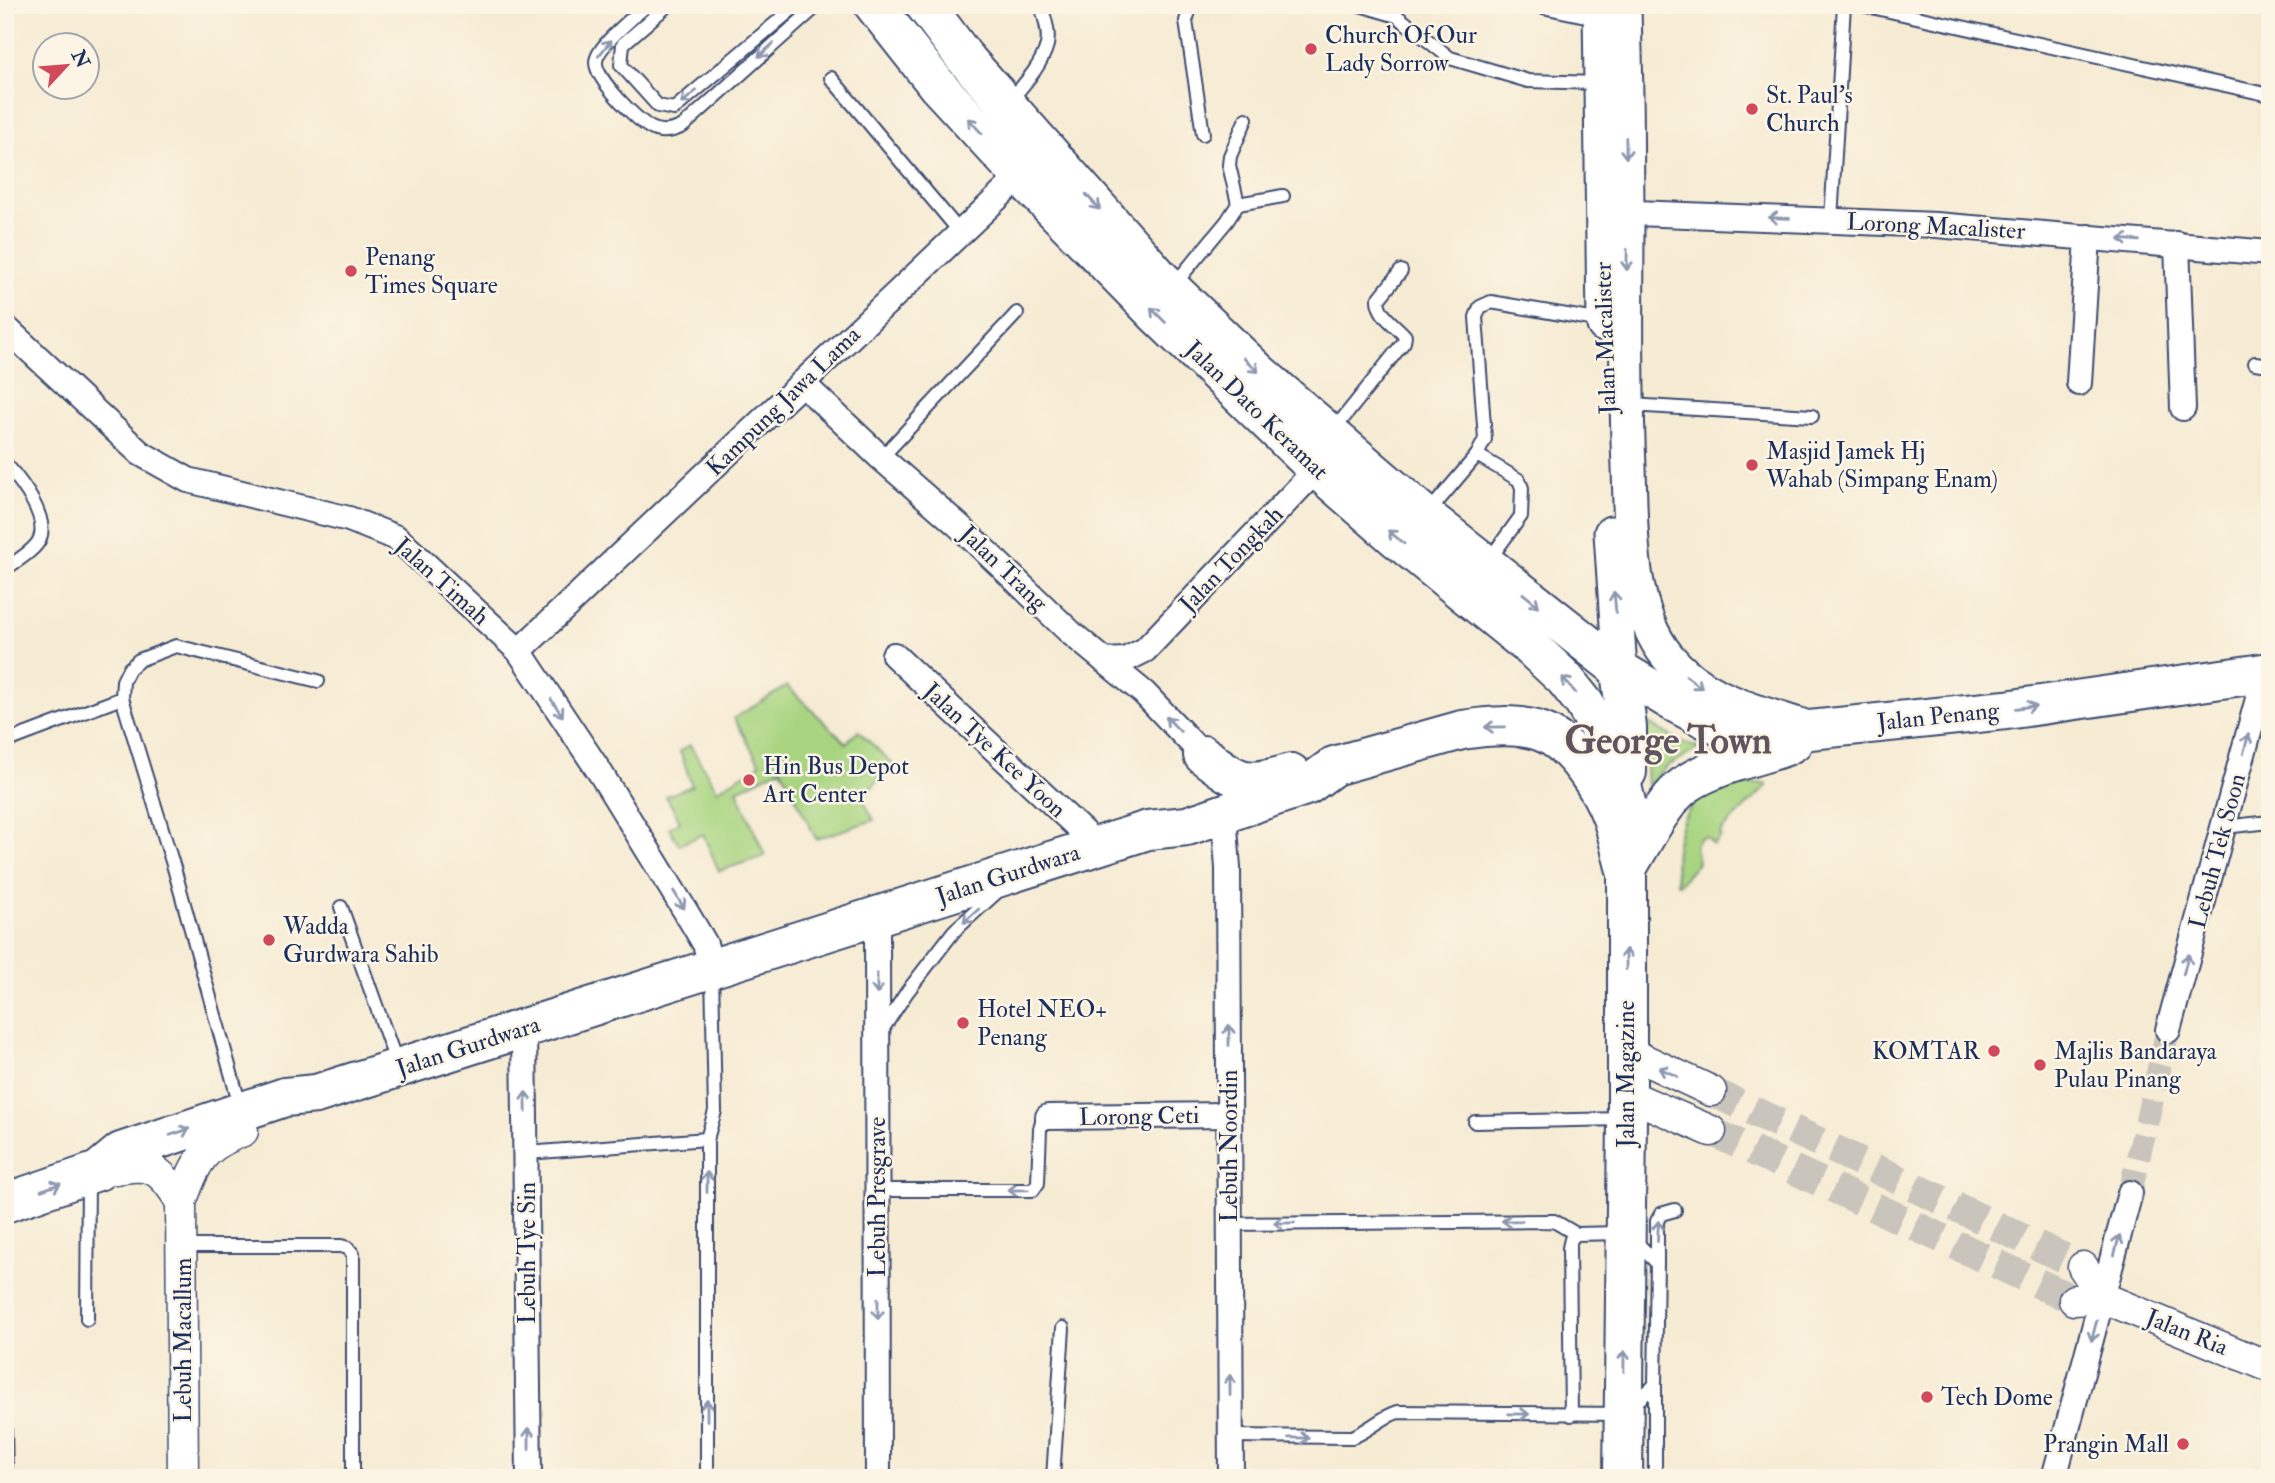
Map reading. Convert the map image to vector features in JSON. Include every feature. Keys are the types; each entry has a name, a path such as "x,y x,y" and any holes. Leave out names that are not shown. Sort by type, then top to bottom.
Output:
{"main road":[{"name":"Jalan Dato Keramat","path":"874,5 937,85 1034,163 1260,374 1425,516 1620,670"},
{"name":"Jalan Dato Keramat","path":"925,5 964,57 1006,105 1034,163 1156,314 1317,469 1564,678 1584,703 1604,737 1619,773 1628,811"},
{"name":"Jalan Macalister","path":"1612,13 1615,323 1611,560 1620,670"},
{"name":"Jalan Macalister","path":"1615,323 1626,405 1632,550 1638,586 1651,630 1666,656 1686,676 1709,693 1757,713 1812,729"},
{"name":"Jalan Penang","path":"1620,670 1719,726 1747,733 2006,710 2267,673"},
{"name":"Jalan Magazine","path":"1620,670 1627,728 1628,811 1623,1478"},
{"name":"Jalan Gurdwara","path":"5,1203 93,1173 121,1152 242,1121 285,1097 316,1094 1148,830 1187,826 1308,785 1334,766 1462,730 1525,727 1544,732 1559,740 1595,785 1611,816 1626,870"},
{"path":"1626,870 1666,804 1680,788 1707,773 1786,746 1812,729"},
{"path":"1203,755 1234,778 1248,782 1262,782 1302,769 1334,766"},
{"path":"1148,830 1171,814 1199,800 1204,788 1203,755"}],"street":[{"name":"Kampung Jawa Lama","path":"519,651 1034,163"},
{"name":"Lorong Macalister","path":"1614,212 1936,225 2270,253"},
{"path":"2079,383 2088,237"},
{"path":"2177,244 2183,408"},
{"name":"Jalan Timah","path":"5,327 141,453 188,480 349,519 397,538 519,651 601,774 686,912 705,944 712,968"},
{"name":"Jalan Trang","path":"802,383 881,458 958,525 1071,633 1143,694 1203,755"},
{"name":"Jalan Tongkah","path":"1105,661 1125,660 1145,650 1317,469"},
{"path":"1143,694 1140,670 1145,650"},
{"name":"Jalan Tye Kee Yoon","path":"894,655 1083,832 1093,847"},
{"name":"Lebuh Tek Soon","path":"2168,1030 2267,673"},
{"name":"Lebuh Noordin","path":"1224,814 1228,868 1231,1478"},
{"name":"Lebuh Presgrave","path":"877,916 878,1478"},
{"name":"Lebuh Tye Sin","path":"524,1028 529,1478"},
{"path":"1626,1051 1711,1091"},
{"path":"1627,1106 1711,1131"},
{"name":"Lorong Ceti","path":"1048,1118 1229,1115"},
{"name":"Lebuh Macallum","path":"183,1478 181,1202 195,1166 206,1152 242,1121"},
{"path":"93,1173 140,1166 153,1168 164,1176 181,1202"},
{"path":"2054,1478 2130,1193"},
{"path":"2083,1267 2104,1298"},
{"name":"Jalan Ria","path":"2074,1300 2104,1298 2270,1367"}],"lane":[{"path":"647,5 599,51 596,62 599,76 608,89 651,128 662,131 673,131 683,126 811,7"},
{"path":"668,5 623,44 621,65 658,106 674,109 797,5"},
{"path":"1006,105 1031,76 1047,45 1048,30 1041,5"},
{"path":"1191,5 1186,22 1203,134"},
{"path":"1360,5 1397,16 1450,58 1528,81 1613,83"},
{"path":"1831,220 1844,5"},
{"path":"1862,5 2270,95"},
{"path":"1538,6 1612,13"},
{"path":"831,78 960,232"},
{"path":"1171,289 1238,204 1229,164 1246,119"},
{"path":"1238,204 1283,196"},
{"path":"1331,434 1404,342 1405,336 1377,305 1401,271"},
{"path":"1425,516 1477,455 1485,439 1476,317 1480,307 1492,302 1615,323"},
{"path":"881,458 1017,313"},
{"path":"2255,363 2270,365"},
{"path":"1626,405 1812,416"},
{"path":"1477,455 1519,480 1522,488 1521,516 1486,564"},
{"path":"5,463 24,483 40,517 42,531 37,545 5,569"},
{"path":"242,1121 174,868 121,698 123,681 129,669 139,660 176,646 318,681"},
{"path":"5,742 121,698"},
{"path":"2224,827 2270,822"},
{"path":"877,1037 907,992 954,931 1021,870"},
{"path":"341,906 398,1068"},
{"path":"707,1478 707,1139 715,1111 712,968"},
{"path":"1475,1122 1627,1106"},
{"path":"877,1190 1033,1190 1038,1183 1040,1129 1042,1121 1048,1118"},
{"path":"527,1153 707,1139"},
{"path":"88,1320 93,1173"},
{"path":"1654,1478 1657,1221 1661,1214 1675,1210"},
{"path":"1230,1224 1554,1221 1574,1237 1626,1233 1657,1264"},
{"path":"1571,1415 1569,1248 1574,1237"},
{"path":"183,1246 341,1246 348,1248 353,1254 353,1478"},
{"path":"1053,1478 1063,1328"},
{"path":"1231,1436 1352,1437 1363,1433 1387,1415 1398,1412 1623,1414 1655,1385"},
{"path":"5,1425 6,1478"}],"green space":[{"path":"787,686 846,743 858,731 893,764 862,798 874,820 816,839 781,768 737,790 765,856 719,871 703,834 679,845 669,828 680,821 666,796 692,786 680,751 690,745 717,790 760,764 734,718"},
{"path":"1643,721 1684,743 1700,748 1666,767 1647,785"},
{"path":"1767,783 1721,831 1720,838 1713,845 1707,837 1700,838 1695,845 1698,863 1679,884 1677,883 1675,870 1678,836 1685,815 1693,805 1713,791 1739,785"}],"tunnel":[{"path":"2130,1193 2168,1030"},
{"path":"1711,1091 2083,1267"},
{"path":"1711,1131 2074,1300"}],"place":[{"name":"Church Of Our Lady Sorrow","path":"1311,49"},
{"name":"St. Paul's Church","path":"1752,109"},
{"name":"Penang Times Square","path":"351,271"},
{"name":"Masjid Jamek Hj Wahab (Simpang Enam)","path":"1752,465"},
{"name":"Hin Bus Depot Art Center","path":"749,780"},
{"name":"Wadda Gurdwara Sahib","path":"269,940"},
{"name":"Hotel NEO+ Penang","path":"963,1023"},
{"name":"KOMTAR","path":"1994,1051"},
{"name":"Majlis Bandaraya Pulau Pinang","path":"2040,1065"},
{"name":"Tech Dome","path":"1927,1397"},
{"name":"Prangin Mall","path":"2183,1444"}],"district":[{"name":"George Town","path":"1668,740"}]}
